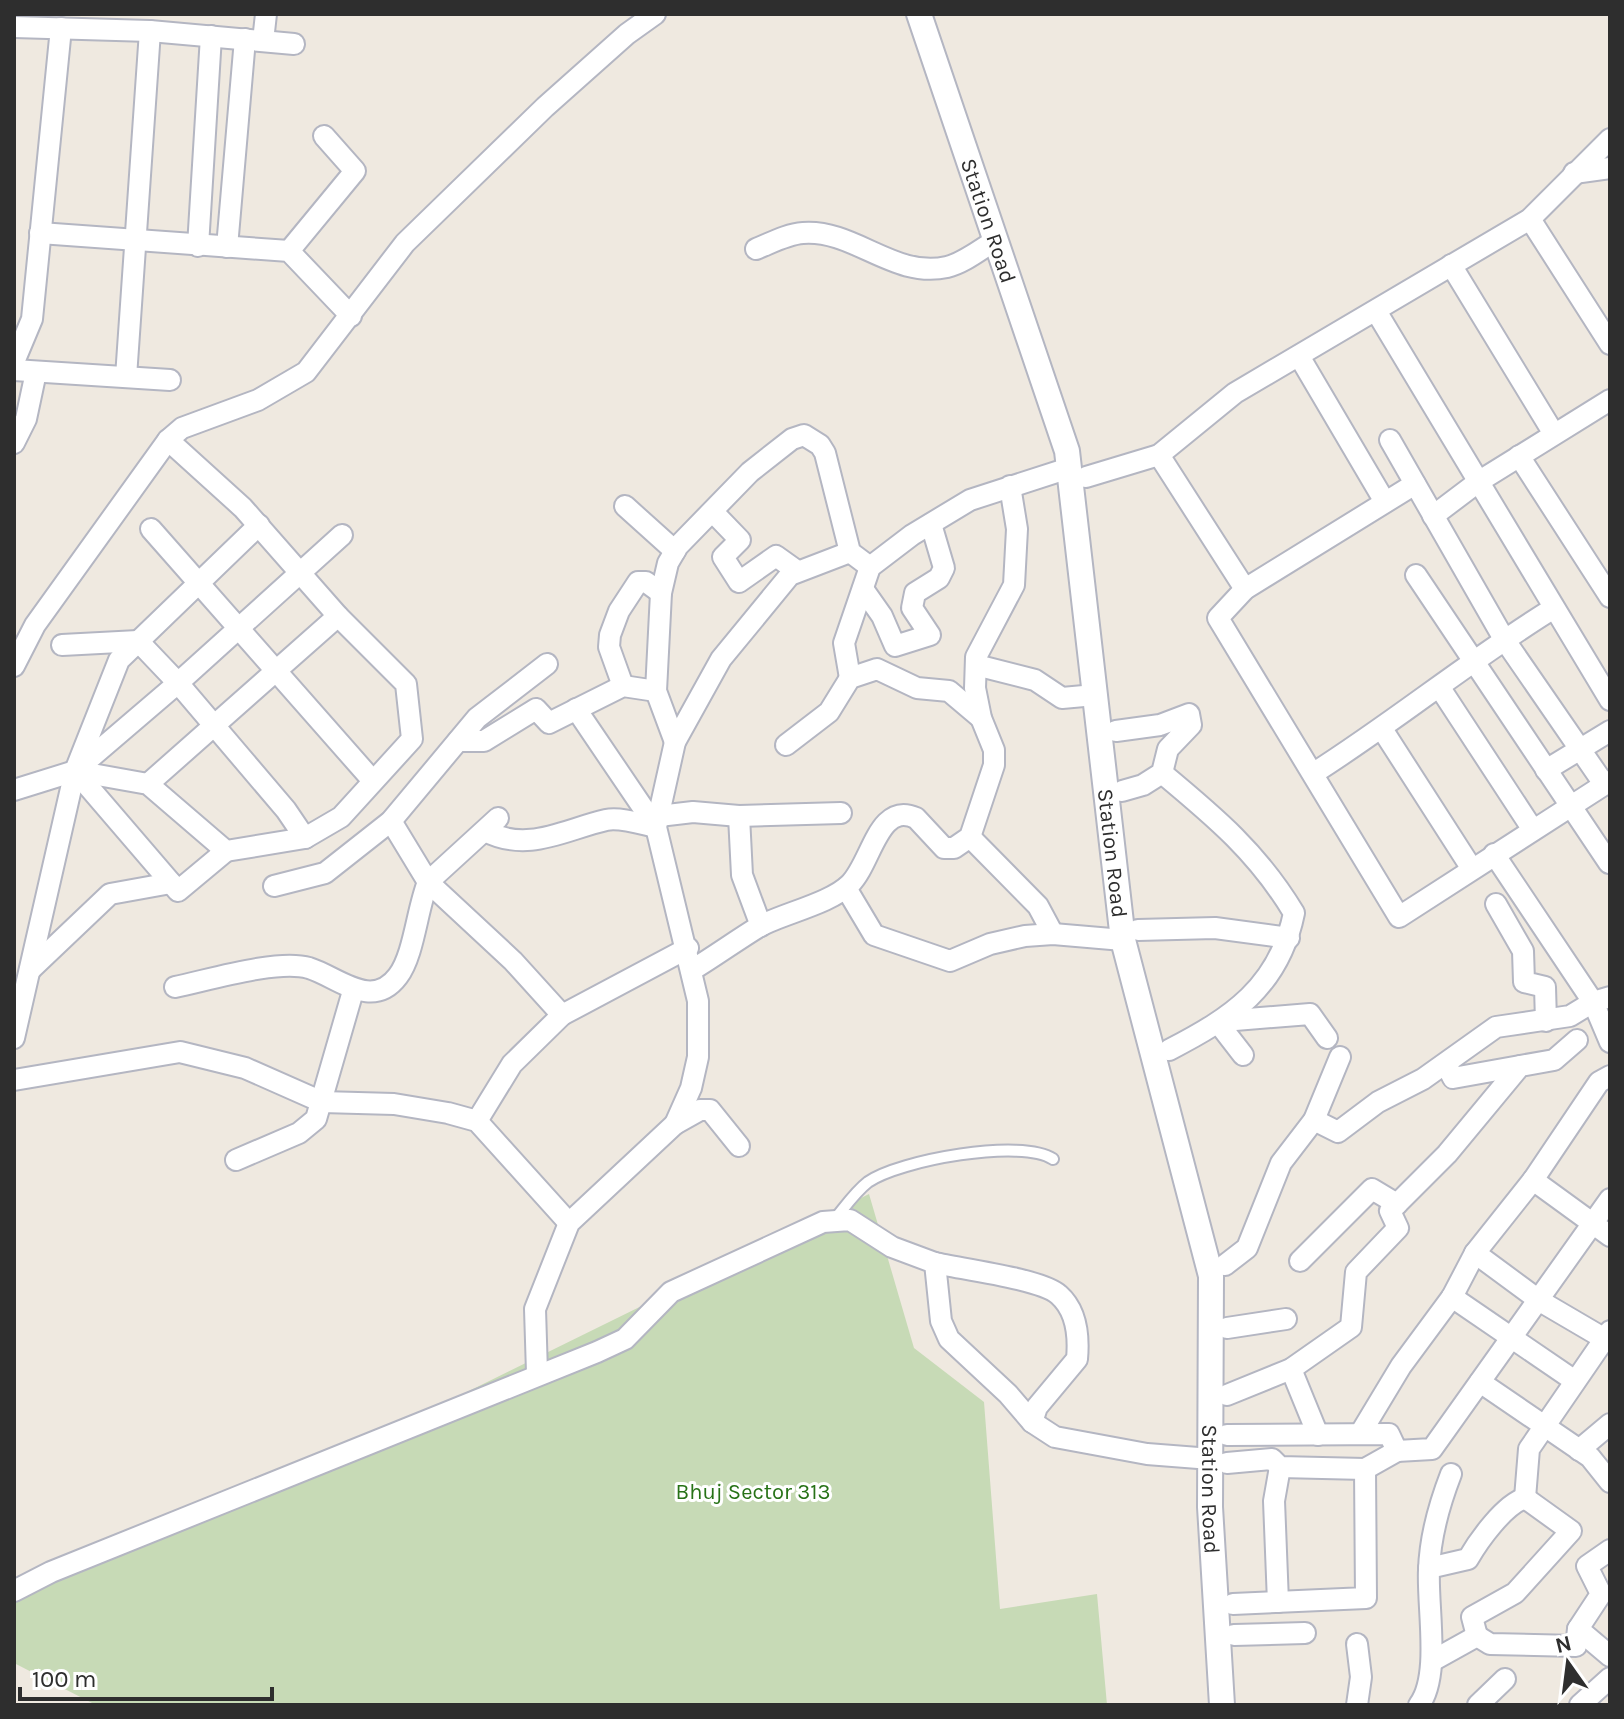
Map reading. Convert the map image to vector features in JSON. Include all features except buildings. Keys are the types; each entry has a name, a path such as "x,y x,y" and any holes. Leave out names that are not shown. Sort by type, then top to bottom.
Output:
{"street":[{"path":"227,247 254,40 266,14"},
{"path":"14,666 35,625 168,440 182,428 284,387 306,372 405,243 480,168 627,34 655,14"},
{"name":"Station Road","path":"919,14 1067,451 1078,472 1116,731 1130,935 1169,1050 1225,1265 1227,1435 1219,1461 1239,1705"},
{"name":"Station Road","path":"937,14 1083,448 1078,472 1095,695 1130,935 1211,1276 1219,1461 1222,1705"},
{"path":"14,27 150,31 294,44"},
{"path":"14,362 32,319 61,28"},
{"path":"126,377 150,31"},
{"path":"198,246 211,36"},
{"path":"289,251 355,171 324,136"},
{"path":"850,678 844,643 870,567 970,500 1010,486 1159,455 1235,393 1530,219 1610,139"},
{"path":"1574,173 1610,168"},
{"path":"1530,219 1610,344"},
{"path":"40,233 289,251 351,316"},
{"path":"756,249 802,233 822,234 898,264 929,268 959,262 996,240"},
{"path":"1451,265 1554,434"},
{"path":"1376,311 1610,700"},
{"path":"1299,356 1385,502"},
{"path":"14,370 170,380"},
{"path":"14,443 26,419 36,372"},
{"path":"1433,516 1478,482 1554,434 1608,405"},
{"path":"675,742 656,691 661,593 675,551 750,472 792,439 804,435 820,445 825,453 850,552 870,567"},
{"path":"75,771 178,891 226,851 305,838 341,817 412,739 406,684 338,616 259,525 168,440"},
{"path":"1390,440 1504,639 1607,783 1399,917 1218,618 1245,589 1415,484"},
{"path":"1159,455 1245,589"},
{"path":"1519,456 1610,597"},
{"path":"692,970 761,926 846,888 864,869 883,824 897,816 916,818 944,848 954,848 970,837 994,765 994,750 981,718 975,688 976,657 1014,585 1017,529 1010,486"},
{"path":"625,506 675,551"},
{"path":"713,512 740,540 723,557 739,582 776,556 797,571"},
{"path":"863,589 882,616 895,646 930,635 912,608 915,593 939,578 944,568 931,524"},
{"path":"14,1038 75,771 119,660 202,584 259,525"},
{"path":"151,529 240,626 373,781"},
{"path":"14,790 75,771 342,535"},
{"path":"658,821 675,742 721,659 797,571 850,552"},
{"path":"1416,575 1609,863"},
{"path":"623,686 609,647 619,611 638,582 646,582 661,593"},
{"path":"1314,773 1382,729 1504,639 1554,608"},
{"path":"148,784 338,616"},
{"path":"62,645 138,641 215,726 305,838"},
{"path":"274,886 325,873 391,821 477,718 547,664"},
{"path":"976,665 1035,680 1062,698 1095,695"},
{"path":"786,745 829,712 850,678 877,669 917,688 949,691 981,718"},
{"path":"458,741 484,741 536,709 549,723 623,686 656,691"},
{"path":"1440,688 1533,830"},
{"path":"576,709 658,821 698,1001 698,1057 691,1088 675,1124"},
{"path":"1116,731 1160,725 1189,714 1191,725 1168,749 1162,773 1143,785 1122,791"},
{"path":"1382,729 1472,869"},
{"path":"1546,770 1610,731"},
{"path":"75,771 148,784 226,851"},
{"path":"1162,773 1228,828 1269,873 1294,913 1289,938 1251,999 1221,1023 1169,1050"},
{"path":"175,987 274,968 308,968 353,991 376,990 398,977 406,961 428,882 491,824 501,839 535,841 609,819 658,821 693,812 739,816 841,813"},
{"path":"739,816 742,875 761,926"},
{"path":"391,821 428,882 513,961 562,1015"},
{"path":"970,837 1038,906 1053,934"},
{"path":"1494,854 1602,999 1610,1042"},
{"path":"29,971 110,894 171,883"},
{"path":"846,888 874,935 916,948 940,960 959,958 1010,939 1053,934 1130,935 1215,928 1289,938"},
{"path":"1496,904 1523,951 1524,982 1545,987 1546,1021"},
{"path":"477,1121 512,1064 562,1015 688,948"},
{"path":"236,1160 299,1133 316,1119 353,991"},
{"path":"1314,1120 1338,1132 1378,1102 1446,1064 1496,1027 1570,1016 1602,999"},
{"path":"1221,1023 1310,1014 1327,1038"},
{"path":"1221,1023 1243,1055"},
{"path":"1446,1064 1453,1078 1554,1060 1577,1040"},
{"path":"14,1080 180,1052 245,1068 322,1102 394,1104 477,1121 569,1223"},
{"path":"1225,1265 1247,1248 1281,1163 1314,1120 1340,1057"},
{"path":"1227,1395 1291,1369 1351,1327 1356,1272 1398,1228 1390,1211 1447,1154 1520,1066"},
{"path":"1360,1434 1401,1366 1452,1297 1475,1253 1533,1180 1599,1082 1610,1076"},
{"path":"537,1373 535,1309 569,1223 675,1124 700,1110 710,1110 739,1146"},
{"path":"1533,1180 1601,1231"},
{"path":"1300,1261 1372,1189 1397,1204"},
{"path":"935,1263 941,1321 949,1339 1008,1394 1032,1422 1055,1437 1147,1454 1219,1461 1272,1459 1280,1467 1365,1469 1397,1451 1432,1449 1540,1301 1601,1231 1610,1199"},
{"path":"14,1591 51,1572 625,1339 671,1292 805,1228 835,1219 850,1220 892,1247 935,1263 1049,1288 1067,1305 1076,1326 1077,1359 1037,1407 1032,1422"},
{"path":"1475,1253 1540,1301 1608,1337 1529,1449 1525,1498"},
{"path":"1452,1297 1575,1381"},
{"path":"1227,1328 1286,1319"},
{"path":"1291,1369 1318,1435"},
{"path":"1480,1382 1607,1473"},
{"path":"1579,1450 1610,1424"},
{"path":"1227,1435 1389,1434 1397,1451"},
{"path":"1278,1602 1274,1501 1280,1467"},
{"path":"1233,1604 1366,1598 1365,1469"},
{"path":"1419,1705 1425,1697 1432,1661 1429,1568 1438,1509 1451,1474"},
{"path":"1429,1568 1468,1559 1480,1538 1492,1530 1500,1514 1514,1502 1525,1498"},
{"path":"1525,1498 1571,1531 1515,1593 1472,1617 1477,1636 1490,1644 1576,1646 1578,1629 1601,1594 1587,1566 1610,1550"},
{"path":"1578,1629 1610,1656"},
{"path":"1234,1635 1305,1633"},
{"path":"1432,1661 1477,1636"},
{"path":"1357,1644 1361,1677 1357,1705"},
{"path":"1580,1705 1610,1678"},
{"path":"1478,1705 1505,1679"}],"lane":[{"path":"835,1219 867,1183 904,1164 1020,1149 1042,1151 1053,1159"}],"green space":[{"name":"Bhuj Sector 313","path":"869,1194 914,1348 984,1402 1000,1609 1097,1594 1107,1705 96,1705 14,1663 14,1596 339,1455"}]}
